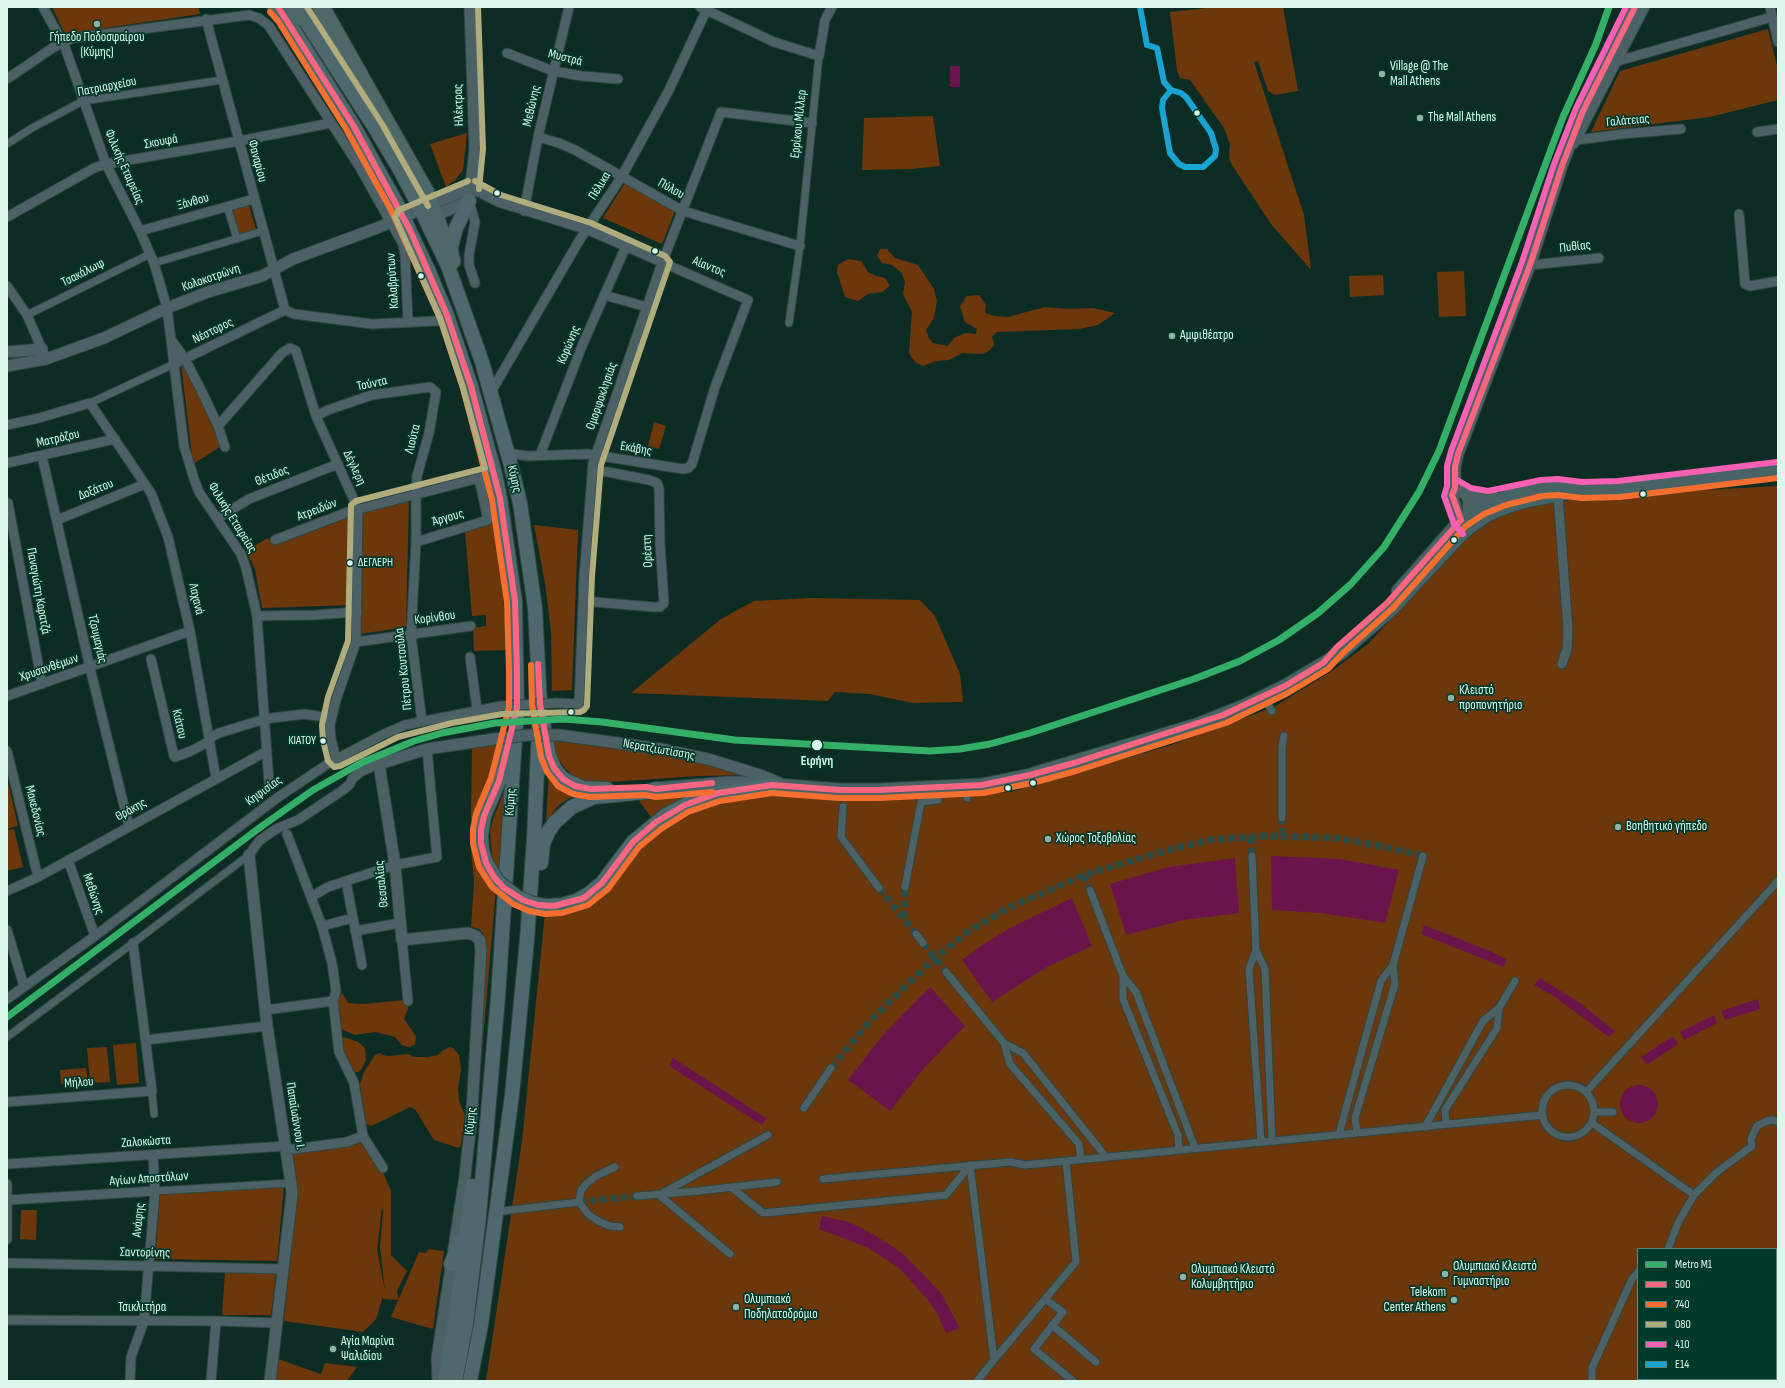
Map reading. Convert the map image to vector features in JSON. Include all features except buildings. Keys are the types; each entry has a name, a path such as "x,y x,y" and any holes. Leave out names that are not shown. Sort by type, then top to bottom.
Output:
{"highway":[{"path":"322,7 400,146 428,213 452,261"}],"main road":[{"name":"Κύμης","path":"289,10 375,128 428,213 482,362 508,453 520,503 535,608 540,704 534,838 527,940 512,1095 481,1325 470,1381"},
{"name":"Κύμης","path":"289,10 353,125 397,220 430,272 447,315 472,386 495,474 500,498 514,601 517,708 498,997 488,1122 469,1293 456,1381"},
{"path":"457,292 452,261 453,238 470,195"},
{"path":"1466,521 1530,500 1582,490 1653,485 1778,470"},
{"name":"Νερατζιωτίσσης","path":"656,789 721,783 751,783 840,790 967,792 1074,763 1196,725 1263,696 1304,676 1323,663 1342,653 1392,609 1466,521 1480,507 1504,497 1528,490 1558,487 1582,490"},
{"path":"1468,496 1484,499 1504,497"},
{"path":"540,704 549,756 554,768 563,779 575,786 591,789 646,787 656,789"},
{"path":"517,708 499,781 484,816 481,836 482,850 486,863 494,877 501,885 524,900 538,905 554,906 584,898 602,883 633,842 666,815 686,805 718,793 779,785"},
{"path":"527,940 536,900 543,844 555,822 572,807 589,799 646,792 656,789"},
{"name":"Κύμης","path":"479,1381 488,1327 511,1158 514,1119 512,1095"},
{"name":"Κύμης","path":"445,1381 478,1141 488,1122"},
{"path":"451,1264 467,1224"}],"street":[{"name":"Φιλικής Εταιρείας","path":"43,7 62,42 106,164 140,231 154,263 167,308 184,446 194,479 199,492 218,518 244,561 252,590 256,616 269,783"},
{"name":"Ηλέκτρας","path":"470,7 474,149 470,195"},
{"name":"Μεθώνης","path":"524,210 538,137 569,7"},
{"name":"Ερρίκου Μίλλερ","path":"789,323 800,246 819,56 825,20 832,7"},
{"path":"1466,521 1453,501 1452,495 1455,488 1455,467 1458,454 1530,266 1562,166 1583,111 1635,7"},
{"path":"1562,166 1577,140 1645,7"},
{"path":"1770,7 1778,42"},
{"path":"708,9 774,42 819,56"},
{"name":"Πέλικα","path":"491,392 579,241 588,230 622,176 668,92 708,9"},
{"name":"Καλαβρύτων","path":"7,79 62,42 73,38 206,19 249,15 259,18 269,26 359,166 397,220 405,255 408,322"},
{"path":"1618,61 1772,17"},
{"name":"Φαναρίου","path":"206,19 285,310"},
{"name":"Μυστρά","path":"507,53 553,71 582,76 618,79"},
{"name":"Πατριαρχείου","path":"7,144 32,128 83,101 222,80"},
{"name":"Ομορφοκλησιάς","path":"579,704 583,601 592,471 596,455 662,263 684,211 721,112 812,123"},
{"name":"Σκουφά","path":"7,217 94,168 106,164 239,141 331,123"},
{"name":"Γαλάτειας","path":"1577,140 1622,134 1681,129"},
{"path":"1757,132 1778,129"},
{"name":"Πύλου","path":"538,137 559,143 575,150 684,211 800,246"},
{"path":"428,213 470,195 475,222 469,255 469,265 475,283"},
{"name":"Αίαντος","path":"470,195 498,202 588,230 748,300 715,388 692,464 688,468"},
{"name":"Ξάνθου","path":"140,231 254,199"},
{"path":"227,206 237,238"},
{"name":"Κολοκοτρώνη","path":"7,366 44,354 104,338 167,308 208,292 274,270 293,259 397,220 428,213"},
{"path":"1739,214 1745,284 1750,286 1778,281"},
{"path":"154,263 263,231"},
{"name":"Κορώνης","path":"540,456 604,295 626,246"},
{"name":"Τσακάλωφ","path":"27,315 150,254"},
{"name":"Πυθίας","path":"1530,266 1599,258"},
{"path":"7,286 27,315 44,354"},
{"path":"604,295 647,307"},
{"path":"285,310 294,314 345,322 372,324 437,321"},
{"name":"Νέστορος","path":"7,425 39,418 90,403 285,310"},
{"name":"Φιλικής Εταιρείας","path":"171,340 185,359 218,426 225,447"},
{"name":"Δέγλερη","path":"218,426 282,353 290,348 296,351 316,416 358,509 356,642 331,718 331,739 336,759"},
{"name":"Κολοκοτρώνη","path":"7,352 44,354"},
{"name":"Τούντα","path":"316,416 328,410 372,395 430,387 435,389"},
{"name":"Λιούτα","path":"416,495 417,476 429,433 436,395 435,389"},
{"name":"Λαχανά","path":"90,403 145,484 161,514 168,537 190,631 216,778"},
{"name":"Ματρόζου","path":"7,463 115,439"},
{"name":"Εκάβης","path":"508,453 540,456 567,454 596,455 683,469 688,468"},
{"name":"Τζουμαγιάς","path":"42,456 90,668 129,826"},
{"name":"Θέτιδος","path":"218,518 249,499 338,464"},
{"name":"Ορέστη","path":"583,601 654,607 660,607 664,603 660,544 659,488 657,483 608,472 592,471"},
{"name":"Ατρειδών","path":"275,540 358,509 495,474"},
{"name":"Άργους","path":"416,542 488,520 479,478"},
{"name":"Δοξάτου","path":"57,520 145,484"},
{"path":"1455,488 1468,496 1466,521"},
{"name":"Πέτρου Κουτσούλα","path":"416,495 416,542 411,635 422,722"},
{"path":"1558,495 1568,630 1567,649 1562,664"},
{"name":"Παναγιώτη Καρατζά","path":"8,503 42,684"},
{"path":"256,616 314,615 357,612"},
{"name":"Κορίνθου","path":"356,642 471,626"},
{"name":"Χρυσανθέμων","path":"7,696 90,668 190,631"},
{"path":"470,657 477,709"},
{"name":"Κιάτου","path":"150,659 175,757 191,751 219,733 265,719 304,714 331,718"},
{"path":"1263,696 1272,711"},
{"name":"Κηφισίας","path":"7,999 94,936 278,798 336,759 384,734 405,725 477,709 556,703 579,704"},
{"name":"Νερατζιωτίσσης","path":"427,749 528,735 559,735 661,749 708,759 763,776 779,785"},
{"path":"1282,818 1282,747 1284,736"},
{"path":"7,1037 249,855 260,841 270,833 298,820 343,790 350,784 352,779 362,771 427,749 438,858 395,865 323,889 311,897"},
{"name":"Θράκης","path":"7,891 38,877 267,750"},
{"name":"Μακεδονίας","path":"7,751 38,877"},
{"name":"Θεσσαλίας","path":"379,764 395,865 408,1001"},
{"path":"905,887 921,802 938,800"},
{"path":"843,806 841,837 879,888"},
{"path":"287,834 322,926 335,980 336,991 333,1001 339,1052 354,1083 363,1136 383,1168"},
{"name":"Παπαϊωάννου Ι.","path":"249,855 267,1026 292,1194 270,1381"},
{"path":"1252,856 1256,950 1249,969 1261,1141"},
{"path":"1357,1133 1355,1118 1395,984 1393,965 1423,856"},
{"name":"Μεθώνης","path":"68,860 94,936"},
{"path":"346,881 362,965"},
{"path":"1586,1092 1778,881"},
{"path":"1090,890 1122,976 1123,999 1178,1135 1179,1150"},
{"path":"322,926 353,918"},
{"path":"355,931 400,923"},
{"path":"7,932 24,986"},
{"name":"Κύμης","path":"402,940 468,933 476,936 480,941 481,950 472,1112 465,1176 437,1358 438,1381"},
{"path":"916,934 923,943"},
{"path":"133,943 154,1114"},
{"path":"1256,950 1265,969 1272,1140"},
{"path":"1339,1134 1381,981 1393,965"},
{"path":"946,972 1004,1043 1022,1053 1106,1157"},
{"path":"1122,976 1136,992 1195,1148"},
{"path":"1425,1127 1483,1020 1499,1008 1516,981"},
{"path":"266,1010 333,1001"},
{"path":"1446,1124 1445,1110 1497,1028 1499,1008"},
{"path":"146,1040 267,1026"},
{"path":"1004,1043 1010,1064 1079,1144 1081,1159"},
{"path":"804,1108 831,1068"},
{"path":"1569,1085 1577,1086 1586,1092 1591,1098 1594,1106 1594,1112 1592,1123 1586,1130 1579,1135 1571,1137 1563,1136 1548,1128 1543,1115 1543,1104 1547,1097 1556,1088 1569,1085"},
{"name":"Μήλου","path":"7,1102 152,1091"},
{"path":"1594,1112 1613,1112"},
{"path":"823,1179 1011,1162 1026,1165 1261,1141 1543,1115"},
{"path":"1668,1248 1678,1223 1694,1195 1717,1172 1752,1146 1751,1139 1757,1126 1767,1121 1778,1122"},
{"path":"1592,1123 1694,1195"},
{"path":"659,1195 768,1135"},
{"name":"Ζαλοκώστα","path":"7,1164 286,1148 347,1142 363,1136"},
{"name":"Ανάφης","path":"130,1381 131,1357 144,1321 155,1191 153,1155"},
{"path":"977,1381 1076,1262 1066,1161"},
{"path":"731,1187 763,1213 946,1195 970,1165"},
{"path":"970,1165 994,1360"},
{"path":"615,1167 596,1176 587,1183 581,1190 579,1202 588,1214 598,1221 610,1226 620,1227"},
{"path":"637,1196 777,1182"},
{"name":"Αγίων Αποστόλων","path":"8,1200 291,1183"},
{"path":"7,1184 7,1239"},
{"path":"659,1195 730,1254"},
{"path":"503,1211 579,1202"},
{"name":"Σαντορίνης","path":"7,1263 283,1269"},
{"path":"1592,1381 1592,1368 1632,1279 1637,1273"},
{"path":"1045,1298 1063,1312 1034,1349 1073,1381"},
{"name":"Τσικλιτήρα","path":"7,1320 216,1321 277,1323"},
{"path":"211,1381 216,1321"},
{"path":"1052,1326 1096,1362"}],"shaded area":[{"name":"Γήπεδο Ποδοσφαίρου (Κύμης)","path":"52,7 198,7 200,14 65,34"},
{"path":"1217,7 1283,7 1298,91 1275,95 1268,91 1258,61 1254,62 1304,215 1311,270 1271,224 1232,165 1229,158 1230,144 1224,128 1190,80 1180,78 1177,70 1170,12"},
{"path":"1768,29 1778,70 1778,100 1710,117 1591,132 1620,71"},
{"path":"950,66 960,66 960,87 950,87"},
{"path":"933,116 940,166 911,169 862,170 864,118"},
{"path":"467,133 463,170 455,180 446,187 430,144"},
{"path":"625,183 675,211 662,244 603,218"},
{"path":"249,205 256,230 238,235 231,210"},
{"path":"880,249 887,249 895,258 918,265 934,289 937,301 934,318 926,330 933,343 948,346 954,338 965,333 976,334 977,329 965,322 960,306 967,296 979,295 986,305 985,313 994,316 1008,317 1045,307 1069,309 1093,308 1115,313 1098,325 1079,329 997,332 992,336 994,345 990,350 983,354 962,353 949,360 936,361 923,366 915,362 909,353 912,312 903,294 905,282 902,273 892,265 882,263 877,256"},
{"path":"848,259 861,261 868,272 885,278 890,286 882,292 868,294 858,301 845,297 837,272 838,265"},
{"path":"1464,271 1466,316 1439,317 1437,272"},
{"path":"1383,275 1384,295 1350,297 1349,276"},
{"path":"187,361 220,447 193,464 181,364"},
{"path":"654,422 666,426 659,449 648,446"},
{"path":"1778,486 1778,1381 486,1381 522,1141 545,913 573,909 642,839 665,820 696,806 726,798 817,794 880,798 1011,792 1171,745 1274,707 1332,671 1368,644 1469,535 1498,517 1533,504 1579,498 1619,500 1685,491"},
{"path":"409,497 406,627 360,634 363,510"},
{"path":"354,514 352,605 262,608 255,569 246,551 268,538 272,544"},
{"path":"493,521 503,593 507,650 474,651 473,628 486,626 486,615 472,616 465,531"},
{"path":"534,525 578,530 572,690 552,691 551,632 545,583"},
{"path":"811,598 920,600 935,616 960,674 963,702 912,703 870,694 835,692 828,701 631,693 721,619 754,601"},
{"path":"554,740 700,761 741,775 699,776 593,783 580,780 564,767 557,757"},
{"path":"501,743 497,762 481,804 475,826 471,820 472,747"},
{"path":"549,770 577,793 559,805 546,821"},
{"path":"7,778 18,826 7,829"},
{"path":"506,787 500,871 494,863 490,832 493,819"},
{"path":"694,793 672,803 651,817 637,798"},
{"path":"14,829 23,867 7,871 7,830"},
{"path":"471,849 475,849 481,869 496,888 481,1064 479,1064 484,940 483,933 479,929 471,927 474,882"},
{"path":"1271,856 1340,859 1399,870 1385,923 1321,913 1272,910"},
{"path":"1235,858 1239,913 1184,920 1126,935 1110,884 1169,867"},
{"path":"1072,898 1092,946 1047,967 992,1002 962,960 1010,928"},
{"path":"1424,925 1492,952 1507,960 1503,967 1421,934"},
{"path":"1540,978 1580,1003 1615,1031 1609,1037 1555,997 1534,985"},
{"path":"930,987 965,1026 925,1067 890,1111 848,1080 882,1036"},
{"path":"337,994 343,994 348,1003 363,1004 406,1000 408,1009 404,1019 416,1036 415,1045 408,1047 402,1045 395,1037 375,1032 355,1035 341,1029 337,1013"},
{"path":"1758,999 1760,1009 1725,1020 1721,1011"},
{"path":"1714,1015 1717,1023 1684,1040 1680,1032"},
{"path":"1673,1036 1678,1044 1647,1065 1641,1057"},
{"path":"344,1037 358,1042 365,1048 366,1060 361,1070 358,1072 353,1073 346,1063 340,1040"},
{"path":"136,1043 139,1083 117,1085 113,1045"},
{"path":"107,1047 110,1082 90,1083 87,1048"},
{"path":"450,1047 453,1048 459,1055 461,1070 458,1089 459,1101 465,1116 461,1144 459,1148 434,1140 415,1109 410,1107 376,1124 370,1126 365,1123 360,1084 364,1072 375,1055 380,1053 382,1055 389,1056 407,1054 413,1057 428,1057 438,1055"},
{"path":"673,1058 766,1118 762,1125 669,1066"},
{"path":"86,1068 88,1082 61,1084 60,1070"},
{"path":"1639,1085 1649,1088 1655,1094 1658,1104 1655,1114 1649,1120 1639,1123 1629,1120 1623,1114 1620,1104 1623,1094 1629,1088"},
{"path":"364,1142 382,1170 391,1191 391,1255 407,1271 397,1291 399,1300 383,1299 383,1296 376,1319 363,1332 284,1321 297,1196 291,1151","holes":["382,1208 380,1247 385,1291 377,1250"]},
{"path":"284,1186 277,1261 155,1259 160,1193"},
{"path":"21,1210 37,1210 36,1240 20,1239"},
{"path":"822,1216 849,1222 889,1244 905,1256 941,1293 960,1328 946,1333 937,1313 929,1301 900,1269 869,1248 819,1229"},
{"path":"429,1249 444,1251 433,1329 391,1317 419,1252 425,1253"},
{"path":"225,1272 276,1273 271,1315 222,1315"},
{"path":"278,1359 321,1374 325,1363 357,1367 347,1381 276,1381"}],"tunnel":[{"path":"1282,818 1282,835"},
{"path":"831,1068 871,1020 889,1002 935,958 969,931 1008,908 1084,875 1172,849 1210,840 1263,836 1336,838 1423,856"},
{"path":"1251,837 1252,856"},
{"path":"1084,875 1090,890"},
{"path":"904,918 905,887"},
{"path":"879,888 916,934"},
{"path":"923,943 946,972"},
{"path":"579,1202 637,1196"}],"metro line":[{"name":"Μ1","path":"7,1017 262,826 313,790 363,762 414,741 442,733 495,723 564,719 602,722 735,740 930,751 960,749 990,744 1030,733 1194,679 1240,661 1279,640 1318,613 1351,584 1384,547 1419,492 1439,451 1563,117 1596,44 1609,7"}],"transit line":[{"name":"500","path":"278,7 353,125 410,230 447,315 471,386 500,498 515,601 517,671 517,708 499,781 484,816 481,830 481,843 486,863 494,877 504,888 523,900 538,905 554,906 584,898 602,883 633,842 656,822 685,805 718,793 772,785 840,790 879,790 982,785 1030,775 1074,763 1223,715 1285,686 1323,663 1337,647 1387,603 1461,520"},
{"name":"080","path":"307,7 382,124 428,206"},
{"name":"080","path":"478,7 483,149 479,189"},
{"name":"Ε14","path":"1140,7 1147,45"},
{"name":"410","path":"1463,534 1454,524 1444,496 1447,486 1447,466 1451,451 1522,262 1554,164 1576,108 1626,7"},
{"name":"500","path":"1461,520 1452,495 1455,488 1455,467 1458,454 1530,265 1562,166 1583,111 1635,7"},
{"name":"740","path":"270,12 278,21 346,129 391,210 440,318 463,388 492,500 507,602 509,671 509,707 491,778 476,814 473,829 473,844 479,867 492,887 513,904 529,911 545,914 562,913 588,905 608,889 639,847 661,829 688,812 720,801 772,793 839,798 879,798 983,793 1032,783 1076,771 1226,723 1288,693 1328,669 1343,653 1393,608 1466,526 1484,514 1506,505 1542,496 1558,495 1582,498 1620,497 1778,478"},
{"name":"Ε14","path":"1147,45 1157,48 1164,82 1171,90"},
{"name":"Ε14","path":"1171,90 1181,93 1186,97 1211,133 1216,149 1215,156 1203,167 1185,167 1179,164 1170,153 1162,108 1163,100 1171,90"},
{"name":"080","path":"468,181 399,210 395,217 440,318 463,388 485,468 356,501 351,505 348,641 328,697 322,725 323,740 328,761 334,767 340,766 398,737 452,723 502,714 580,712 587,706 592,576 601,465 670,262 665,256 591,223 501,195 475,181"},
{"name":"410","path":"1459,481 1471,488 1488,491 1541,480 1558,479 1582,482 1618,481 1777,462"},
{"name":"500","path":"538,664 540,704 549,756 554,768 563,779 575,786 591,789 646,787 656,789 712,783"},
{"name":"740","path":"531,665 532,705 541,757 547,772 558,786 573,794 590,797 645,795 656,797 712,792"}],"place":[{"name":"Γήπεδο Ποδοσφαίρου (Κύμης)","path":"97,24"},
{"name":"Village @ The Mall Athens","path":"1382,74"},
{"name":"The Mall Athens","path":"1420,118"},
{"name":"Αμφιθέατρο","path":"1172,336"},
{"name":"ΔΕΓΛΕΡΗ","path":"350,563"},
{"name":"Κλειστό προπονητήριο","path":"1451,698"},
{"name":"ΚΙΑΤΟΥ","path":"323,741"},
{"name":"Ειρήνη","path":"817,745"},
{"name":"Βοηθητικό γήπεδο","path":"1618,827"},
{"name":"Χώρος Τοξοβολίας","path":"1048,839"},
{"name":"Ολυμπιακό Κλειστό Γυμναστήριο","path":"1445,1274"},
{"name":"Ολυμπιακό Κλειστό Κολυμβητήριο","path":"1183,1277"},
{"name":"Telekom Center Athens","path":"1454,1300"},
{"name":"Ολυμπιακό Ποδηλατοδρόμιο","path":"736,1307"},
{"name":"Αγία Μαρίνα Ψαλιδίου","path":"333,1349"}]}
